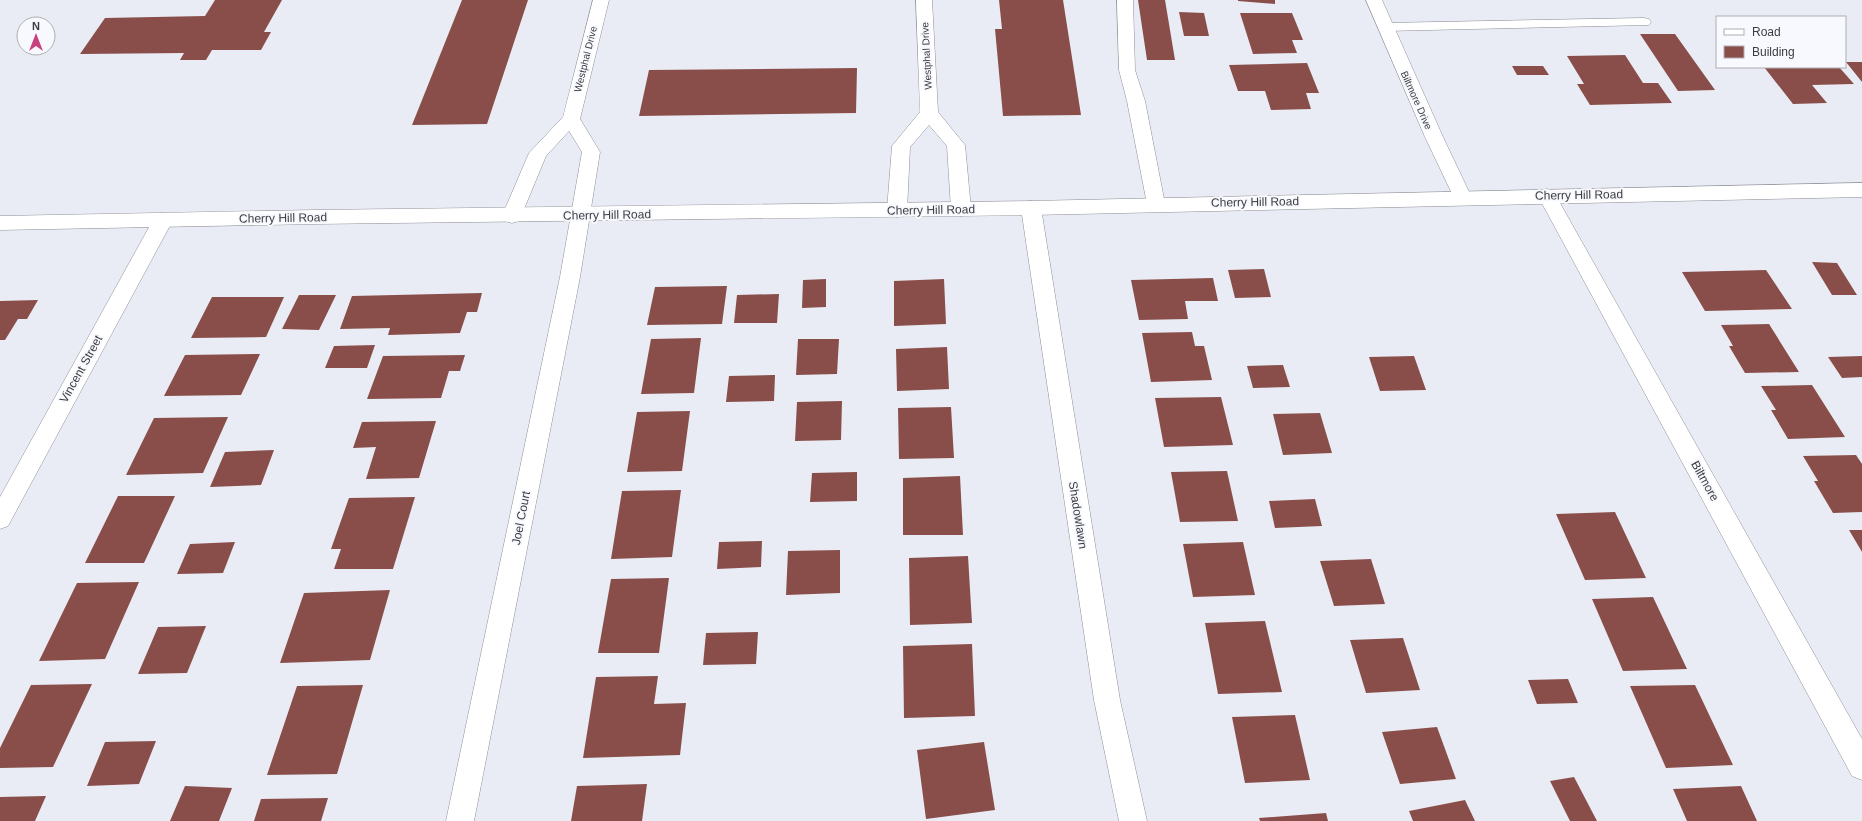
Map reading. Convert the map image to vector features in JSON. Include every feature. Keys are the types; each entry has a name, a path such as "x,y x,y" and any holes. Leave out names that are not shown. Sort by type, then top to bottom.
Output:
{"street":[{"name":"Westphal Drive","path":"571,119 600,0"},
{"name":"Westphal Drive","path":"924,0 929,113"},
{"path":"1125,0 1127,70 1136,101 1156,204"},
{"name":"Biltmore Drive","path":"1374,0 1463,198"},
{"path":"897,210 901,146 929,113 956,145 961,209"},
{"path":"512,216 538,153 571,119 591,152 581,215"},
{"name":"Cherry Hill Road","path":"0,223 1031,208 1156,204 1862,190"},
{"name":"Biltmore","path":"1547,196 1862,766"},
{"name":"Shadowlawn","path":"1031,208 1107,700 1133,821"},
{"name":"Joel Court","path":"460,821 570,277 581,215"},
{"name":"Vincent Street","path":"0,519 163,220"}],"lane":[{"path":"1385,27 1644,22"}],"building":[{"path":"215,0 282,0 264,32 271,32 261,50 212,50 206,60 180,60 184,53 80,54 105,18 205,16"},
{"path":"462,0 528,0 487,124 412,125"},
{"path":"999,0 1063,0 1081,115 1003,116 995,29 1002,29"},
{"path":"1138,0 1165,0 1175,60 1147,60"},
{"path":"1275,0 1275,4 1238,1"},
{"path":"1179,12 1204,13 1209,36 1184,36"},
{"path":"1240,13 1292,13 1303,40 1292,40 1297,53 1253,54"},
{"path":"1640,34 1675,34 1715,90 1678,91"},
{"path":"1625,55 1643,83 1658,83 1672,103 1590,105 1577,84 1584,84 1567,56"},
{"path":"1846,62 1862,62 1862,82"},
{"path":"1307,63 1319,93 1306,93 1311,109 1271,110 1265,91 1238,91 1229,65"},
{"path":"1512,66 1543,66 1549,75 1517,75"},
{"path":"857,68 856,113 639,116 649,70"},
{"path":"1765,68 1840,68 1854,84 1812,85 1827,103 1793,104"},
{"path":"1812,262 1837,263 1857,295 1832,295"},
{"path":"1264,269 1271,297 1235,298 1228,270"},
{"path":"1766,270 1792,309 1705,311 1682,272"},
{"path":"1213,278 1218,301 1185,301 1188,319 1139,320 1131,280"},
{"path":"826,279 826,307 802,308 803,280"},
{"path":"944,279 946,324 894,326 894,281"},
{"path":"727,286 722,324 647,325 655,287"},
{"path":"482,293 477,312 467,312 460,333 388,335 390,328 340,329 352,296"},
{"path":"779,294 777,323 734,323 737,295"},
{"path":"299,295 336,295 319,330 282,329"},
{"path":"212,297 284,297 266,337 191,338"},
{"path":"38,300 27,319 18,319 5,340 0,340 0,301"},
{"path":"1769,324 1799,372 1745,373 1729,346 1733,346 1721,325"},
{"path":"1192,332 1195,346 1204,346 1212,380 1151,382 1142,333"},
{"path":"701,338 694,393 641,394 651,339"},
{"path":"798,339 839,339 837,374 796,375"},
{"path":"375,345 367,368 325,368 334,346"},
{"path":"947,347 949,389 897,391 896,349"},
{"path":"260,354 241,395 164,396 185,355"},
{"path":"465,355 460,371 449,371 441,398 367,399 383,356"},
{"path":"1414,356 1426,390 1380,391 1369,357"},
{"path":"1862,356 1862,377 1842,378 1828,357"},
{"path":"1283,365 1290,387 1253,388 1247,366"},
{"path":"775,375 774,401 726,402 729,376"},
{"path":"1812,385 1845,437 1788,439 1771,410 1776,410 1761,386"},
{"path":"1221,397 1233,445 1164,447 1155,398"},
{"path":"842,401 841,440 795,441 797,402"},
{"path":"951,407 954,458 899,459 898,408"},
{"path":"690,411 682,471 627,472 637,412"},
{"path":"1320,413 1332,453 1283,455 1273,414"},
{"path":"228,417 203,473 126,475 154,418"},
{"path":"436,421 419,478 366,479 376,447 353,448 362,422"},
{"path":"274,450 261,485 210,487 225,452"},
{"path":"1856,455 1862,464 1862,512 1833,513 1814,481 1818,481 1803,456"},
{"path":"1227,471 1238,521 1180,522 1171,472"},
{"path":"857,472 857,501 810,502 812,473"},
{"path":"960,476 963,535 903,535 903,478"},
{"path":"681,490 672,557 611,559 622,491"},
{"path":"118,496 175,496 144,563 85,563"},
{"path":"415,497 393,569 334,569 341,549 331,549 349,498"},
{"path":"1315,499 1322,526 1275,528 1269,501"},
{"path":"1615,512 1646,578 1585,580 1556,514"},
{"path":"1849,530 1862,530 1862,552"},
{"path":"762,541 761,567 717,569 719,542"},
{"path":"235,542 223,573 177,574 190,544"},
{"path":"1243,542 1255,595 1193,597 1183,544"},
{"path":"840,550 840,593 786,595 788,551"},
{"path":"968,556 972,623 910,625 909,558"},
{"path":"1371,559 1385,604 1334,606 1320,561"},
{"path":"669,578 659,653 598,653 611,579"},
{"path":"139,582 105,659 39,661 77,583"},
{"path":"390,590 370,660 280,663 304,593"},
{"path":"1653,597 1687,669 1623,671 1592,599"},
{"path":"1265,621 1282,692 1218,694 1205,623"},
{"path":"206,626 187,673 138,674 158,627"},
{"path":"758,632 756,664 703,665 706,633"},
{"path":"1403,638 1420,690 1366,693 1350,640"},
{"path":"972,644 975,716 904,718 903,646"},
{"path":"658,676 654,704 686,703 680,755 583,758 596,677"},
{"path":"1568,679 1578,703 1537,704 1528,680"},
{"path":"92,684 53,767 0,768 0,748 31,685"},
{"path":"363,685 337,774 267,775 297,686"},
{"path":"1695,685 1733,765 1666,768 1630,686"},
{"path":"1295,715 1310,780 1245,783 1232,717"},
{"path":"1437,727 1456,779 1400,784 1382,732"},
{"path":"156,741 139,784 87,786 105,742"},
{"path":"984,742 995,810 926,819 917,750"},
{"path":"1574,777 1597,821 1570,821 1550,781"},
{"path":"647,784 642,821 571,821 577,786"},
{"path":"185,786 232,788 219,821 170,821"},
{"path":"1741,786 1757,821 1687,821 1673,789"},
{"path":"46,796 35,821 0,821 0,797"},
{"path":"328,798 321,821 254,821 261,799"},
{"path":"1465,800 1475,821 1413,821 1409,811"},
{"path":"1326,813 1328,821 1260,821 1259,818"}]}
